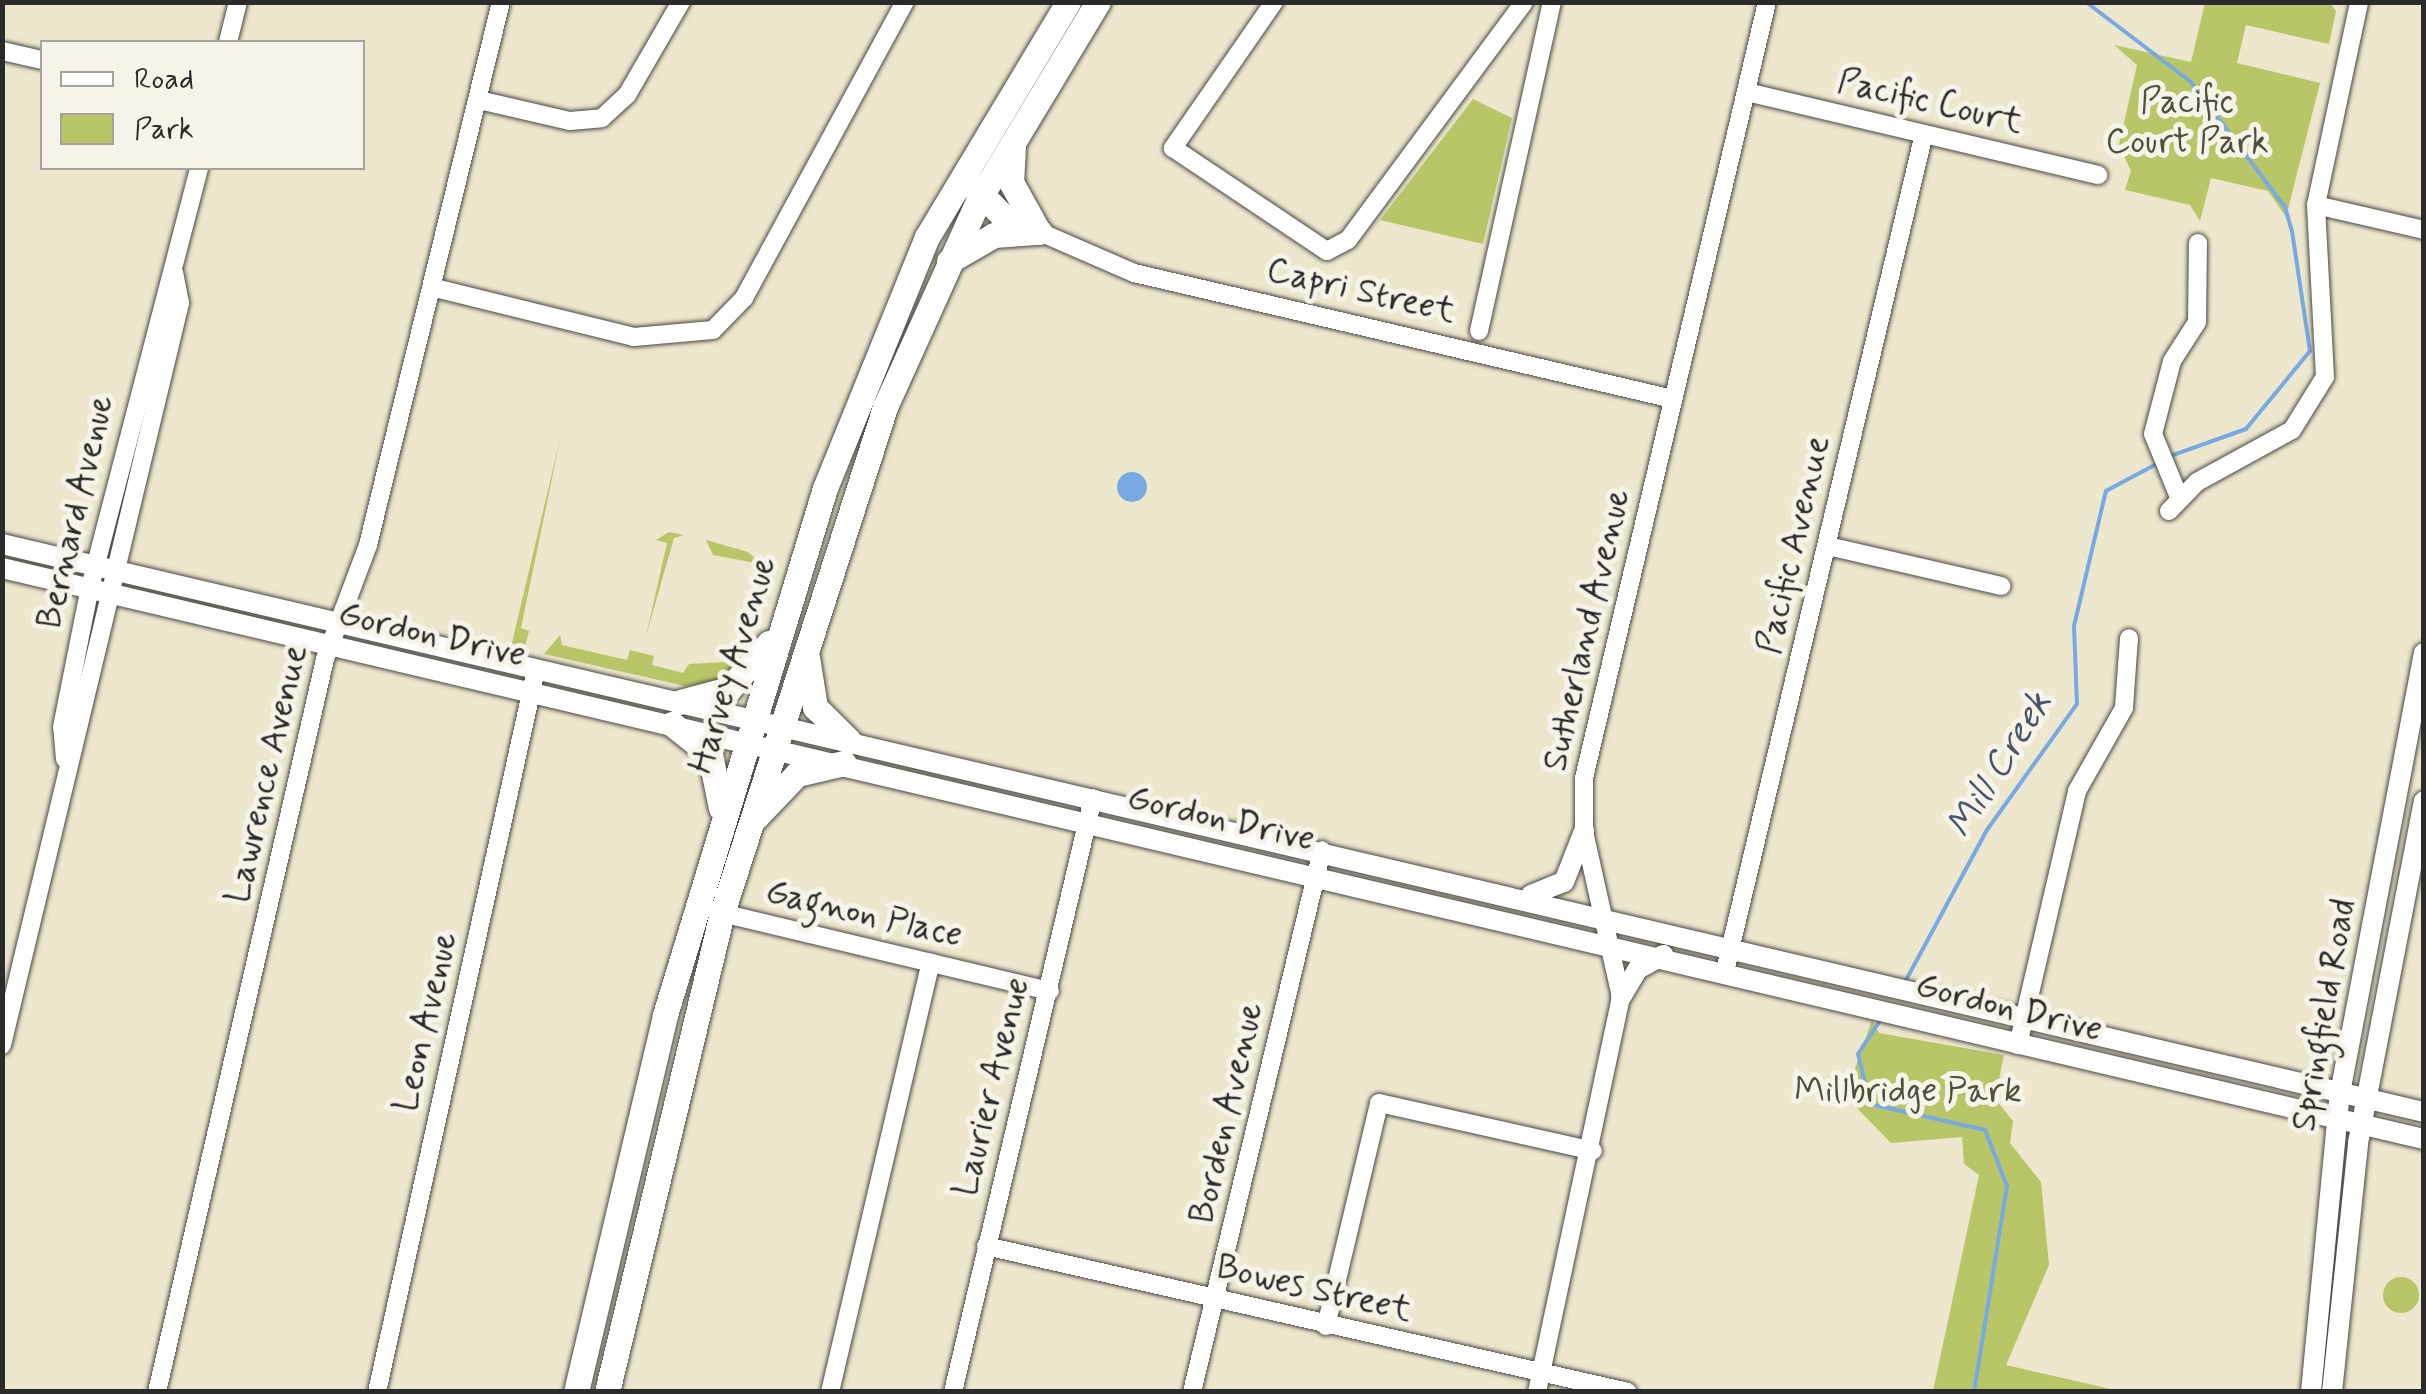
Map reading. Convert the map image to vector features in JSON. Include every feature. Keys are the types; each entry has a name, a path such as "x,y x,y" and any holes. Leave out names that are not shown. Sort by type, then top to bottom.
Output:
{"highway":[{"name":"Harvey Avenue","path":"576,1392 723,816 781,627 889,320 970,160 1068,2"},
{"name":"Harvey Avenue","path":"607,1392 722,913 807,638 885,406 979,199 1098,2"},
{"path":"1013,140 1011,182 1040,232"},
{"path":"970,160 979,199 1040,232"},
{"path":"949,261 994,235 1040,232"},
{"path":"723,816 710,754 676,713 728,689 781,627"},
{"path":"748,825 797,774 846,752 808,690 807,638"}],"main road":[{"name":"Gordon Drive","path":"2,544 537,666 676,713"},
{"name":"Gordon Drive","path":"2,568 532,692 676,713 846,752 1093,798 1520,895 2424,1112"},
{"name":"Springfield Road","path":"2310,1392 2340,1093 2422,667"},
{"name":"Gordon Drive","path":"846,752 1087,820 1663,954 2018,1045 2424,1140"},
{"name":"Springfield Road","path":"2332,1392 2361,1126 2424,801"},
{"path":"1520,895 1546,895 1564,882 1584,831"},
{"path":"1621,997 1638,969 1663,954"}],"street":[{"path":"228,40 238,2"},
{"name":"Lawrence Avenue","path":"157,1392 330,645 368,545 435,288 502,2"},
{"path":"478,100 570,121 602,118 627,95 681,2"},
{"path":"435,288 634,337 713,330 744,298 905,2"},
{"path":"1274,2 1174,148 1327,250 1348,240 1524,2"},
{"path":"1479,331 1552,2"},
{"name":"Sutherland Avenue","path":"1537,1392 1592,1152 1621,997 1612,942 1584,831 1584,778 1767,2"},
{"path":"2198,242 2197,322 2172,361 2154,443 2171,477 2174,504 2275,445 2318,394 2330,348 2316,205 2359,2"},
{"path":"2,51 40,60"},
{"name":"Pacific Court","path":"1747,92 2098,175"},
{"name":"Pacific Avenue","path":"1725,970 1924,134"},
{"name":"Bernard Avenue","path":"100,591 95,565 159,300 174,273 199,170"},
{"path":"2316,205 2424,230"},
{"name":"Capri Street","path":"1040,232 1134,273 1673,399"},
{"name":"Bernard Avenue","path":"2,1045 7,1006 66,770 62,728 100,591 116,570 180,303 174,273"},
{"path":"1828,546 2000,586"},
{"path":"2018,1045 2077,791 2124,708 2129,638"},
{"name":"Leon Avenue","path":"377,1392 537,666"},
{"name":"Laurier Avenue","path":"953,1392 1093,798"},
{"name":"Borden Avenue","path":"1192,1392 1322,850"},
{"name":"Gagnon Place","path":"722,913 1050,991"},
{"path":"830,1392 931,963"},
{"path":"1326,1326 1379,1102 1592,1152"},
{"name":"Bowes Street","path":"986,1246 1628,1392"}],"green space":[{"name":"Pacific Court Park","path":"2205,3 2330,3 2336,11 2329,44 2246,25 2237,63 2320,83 2286,217 2268,191 2211,178 2200,221 2190,205 2125,190 2131,171 2119,145 2137,65 2114,45 2191,62"},
{"path":"1473,99 1512,118 1483,244 1380,220"},
{"path":"561,435 521,628 529,631 524,650 511,647"},
{"path":"669,532 684,535 674,538 646,636 667,543 656,540"},
{"path":"706,540 748,552 771,573 742,660 724,681 685,686 544,654 560,635 562,645 627,660 630,650 654,656 652,665 683,673 689,664 726,662 742,647 763,574 755,563 713,555"},
{"name":"Millbridge Park","path":"1872,1020 1879,1033 2004,1055 1995,1099 2013,1121 2010,1143 2041,1182 2049,1265 2006,1365 2119,1391 1933,1391 1979,1175 1964,1164 1962,1137 1891,1143 1853,1104 1850,1083"},
{"path":"2401,1277 2414,1282 2419,1295 2414,1308 2401,1313 2388,1308 2383,1295 2388,1282"}],"water":[{"path":"1132,472 1143,476 1147,487 1143,498 1132,502 1121,498 1117,487 1121,476"}],"waterway":[{"name":"Mill Creek","path":"2086,2 2191,82 2285,207 2292,231 2310,351 2246,429 2168,457"},
{"name":"Mill Creek","path":"1905,982 1987,830 2077,704 2074,626 2106,491 2160,462"},
{"name":"Mill Creek","path":"1881,1019 1858,1054 1870,1104 1985,1130 2007,1186 1974,1392"}]}
